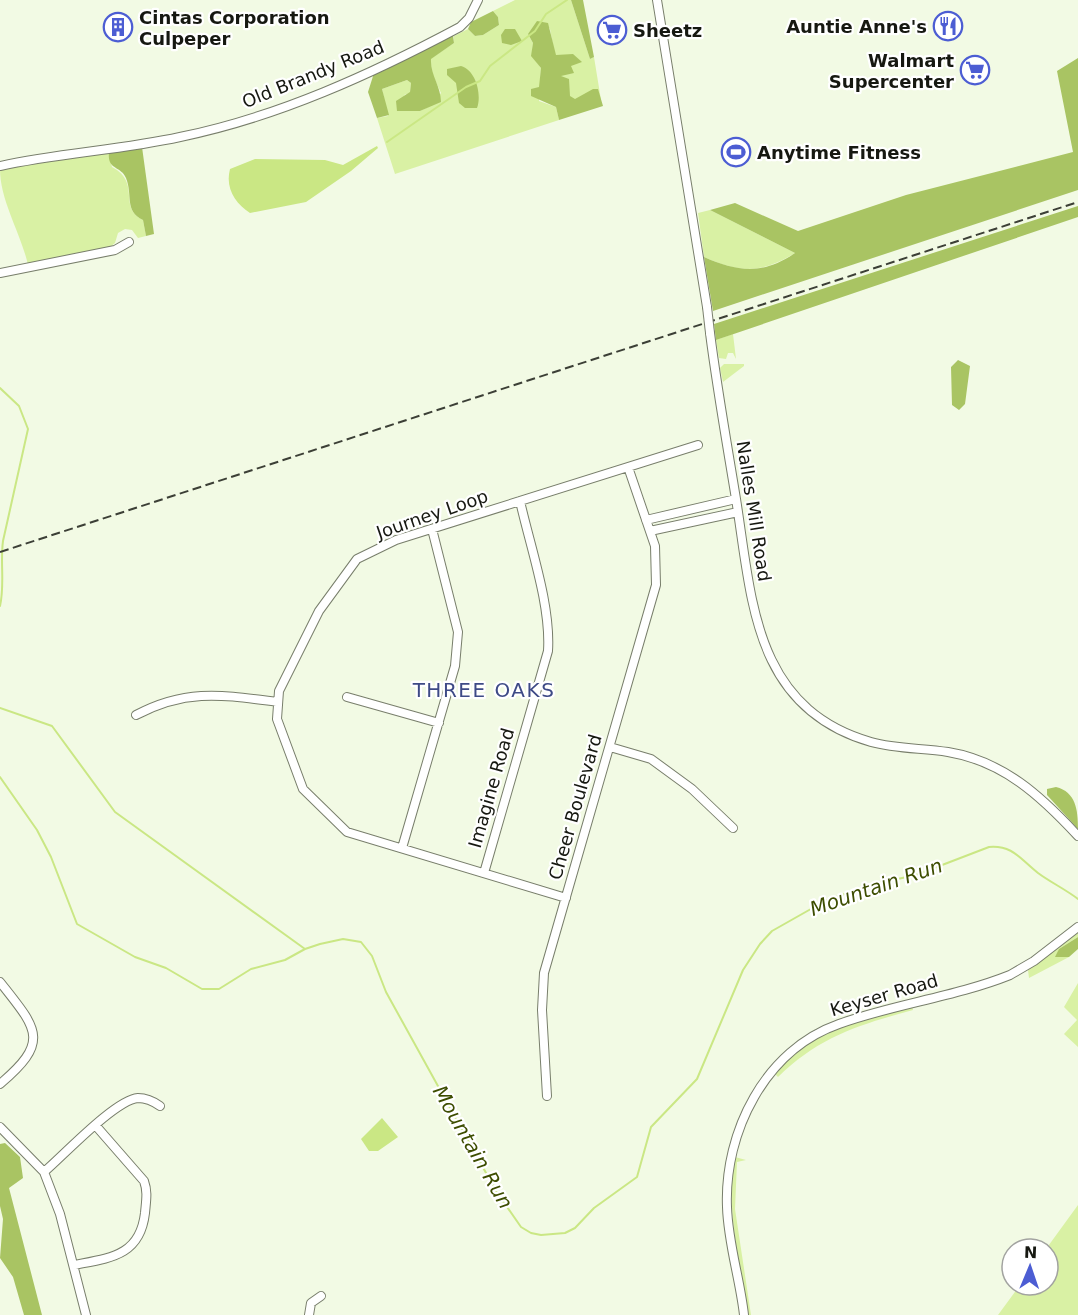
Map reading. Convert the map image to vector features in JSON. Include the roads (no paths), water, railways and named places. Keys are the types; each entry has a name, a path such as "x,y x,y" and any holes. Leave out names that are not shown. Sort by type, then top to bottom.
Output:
{"street":[{"name":"Old Brandy Road","path":"0,166 182,137 269,113 358,75 460,27 469,18 478,0"},
{"name":"Nalles Mill Road","path":"657,0 758,630 778,673 807,707 838,729 870,742 957,754 1001,769 1041,798 1078,836"},
{"path":"0,273 115,250 129,242"},
{"name":"Journey Loop","path":"566,898 347,832 303,789 276,719 279,690 319,611 357,559 396,540 698,445"},
{"name":"Cheer Boulevard","path":"547,1096 542,1010 544,973 656,585 657,567 650,531 628,467"},
{"path":"646,520 736,499"},
{"name":"Imagine Road","path":"484,873 548,651 541,593 520,501"},
{"path":"650,531 738,512"},
{"path":"402,848 455,666 458,632 432,529"},
{"path":"136,715 161,702 196,695 278,702"},
{"path":"347,697 439,723"},
{"path":"610,747 651,759 693,789 733,828"},
{"name":"Keyser Road","path":"744,1315 729,1225 729,1173 742,1120 758,1090 776,1066 802,1044 837,1024 1010,975 1034,961 1078,927"},
{"path":"0,982 30,1023 34,1035 30,1056 0,1084"},
{"path":"44,1172 114,1108 128,1100 149,1099 159,1106"},
{"path":"74,1265 132,1247 144,1227 147,1190 144,1181 96,1126"},
{"path":"0,1127 44,1172 74,1265 86,1315"},
{"path":"309,1315 311,1303 321,1296"}],"waterway":[{"path":"387,142 466,87 480,81 490,66 535,31 546,14 567,0"},
{"name":"Mountain Run","path":"0,388 19,406 28,429 3,541 0,606"},
{"path":"0,708 52,726 115,812 305,949"},
{"name":"Mountain Run","path":"0,777 37,830 51,857 77,924 135,957 166,968 202,989 219,989 251,969 285,960 320,944 343,939 361,942 372,956 386,992 496,1191 521,1227 531,1233 541,1235 565,1233 575,1228 594,1208 637,1177 651,1127 697,1079 743,970 760,944 772,931 825,901 870,885 916,875 989,847 1004,848 1010,851 1038,873 1078,899"}],"railway":[{"path":"0,552 1078,202"}],"place":[{"name":"Auntie Anne's","path":"948,26"},
{"name":"Cintas Corporation Culpeper","path":"118,27"},
{"name":"Sheetz","path":"612,30"},
{"name":"Walmart Supercenter","path":"975,70"},
{"name":"Anytime Fitness","path":"736,152"}],"district":[{"name":"THREE OAKS","path":"484,690"}]}
